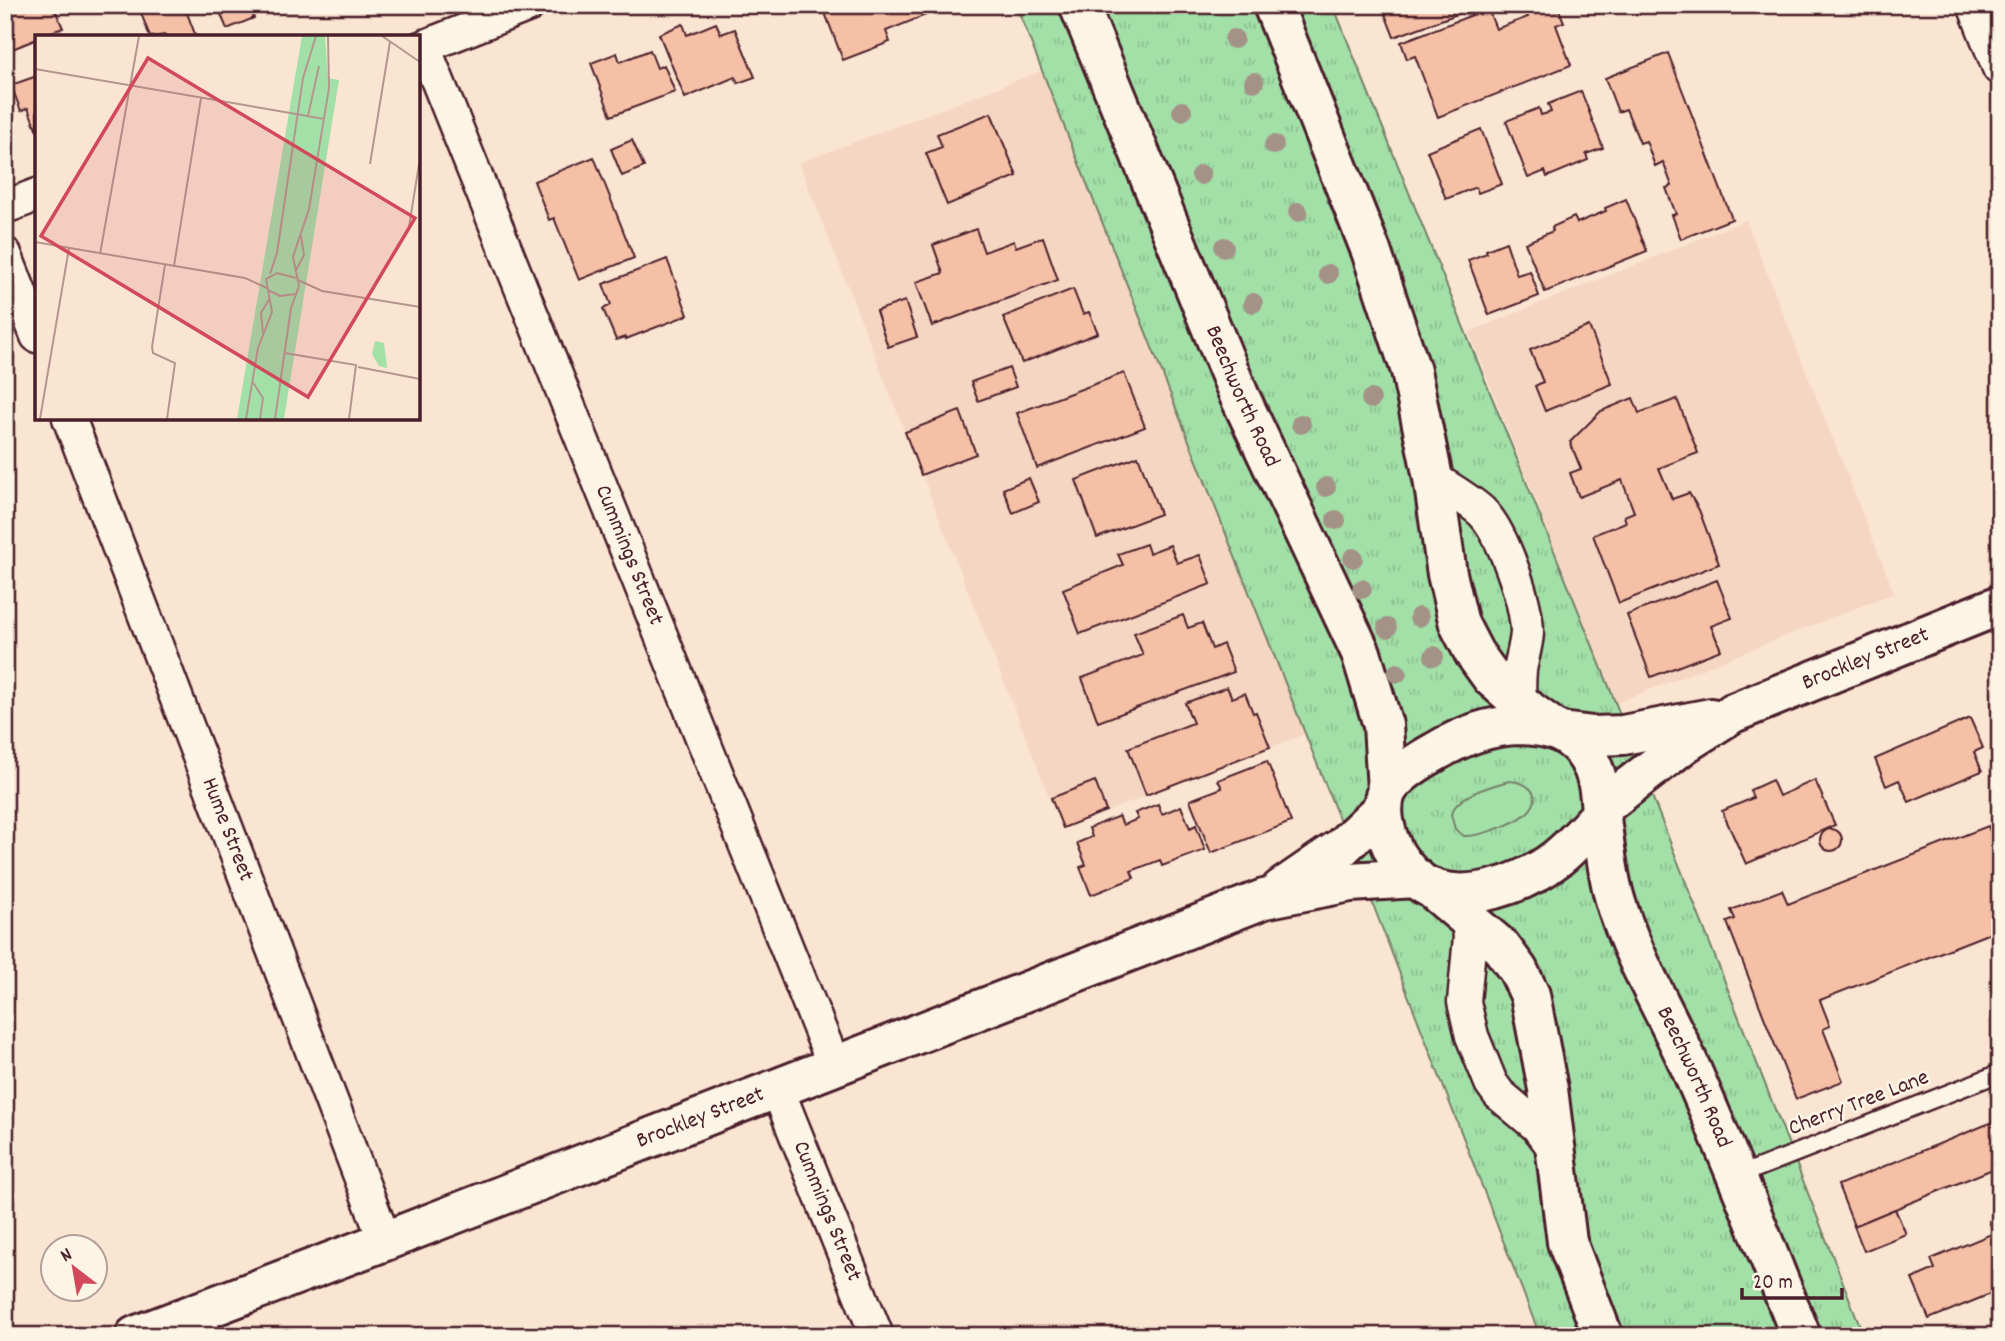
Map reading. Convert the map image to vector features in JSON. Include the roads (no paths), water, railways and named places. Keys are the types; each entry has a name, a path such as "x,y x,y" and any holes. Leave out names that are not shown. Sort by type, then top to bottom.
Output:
{"main road":[{"name":"Beechworth Road","path":"1079,5 1239,395 1361,653 1383,725 1385,799"},
{"path":"1273,5 1390,303 1412,371 1433,478 1447,574 1459,624 1487,672 1520,703 1577,744 1595,773 1601,811 1555,860 1518,880 1475,891 1455,892 1424,883"},
{"name":"Brockley Street","path":"1559,731 1593,736 1623,736 1733,713 2000,605"},
{"name":"Brockley Street","path":"1601,811 1675,750 1733,713"},
{"path":"1559,731 1512,726 1475,733 1425,758 1404,774 1385,799 1387,832 1393,849 1404,865 1501,947 1518,970 1530,995 1548,1090 1567,1242 1603,1336"},
{"name":"Brockley Street","path":"1264,899 1342,847 1385,799"},
{"name":"Beechworth Road","path":"1601,811 1609,874 1618,911 1688,1062 1801,1336"},
{"name":"Brockley Street","path":"135,1336 199,1324 385,1241 1264,899 1359,881 1424,883"}],"street":[{"path":"421,48 529,5"},
{"path":"1974,5 1999,68"},
{"name":"Cummings Street","path":"421,48 834,1065"},
{"path":"5,207 35,196"},
{"path":"5,254 35,331"},
{"name":"Hume Street","path":"70,420 385,1241"},
{"path":"1433,478 1483,514 1494,529 1514,574 1527,626 1520,671 1520,703"},
{"path":"1467,916 1470,937 1464,1002 1472,1036 1499,1094 1537,1126 1554,1148"},
{"name":"Cummings Street","path":"777,1088 877,1336"}],"lane":[{"name":"Cherry Tree Lane","path":"1735,1177 2000,1073"}]}
